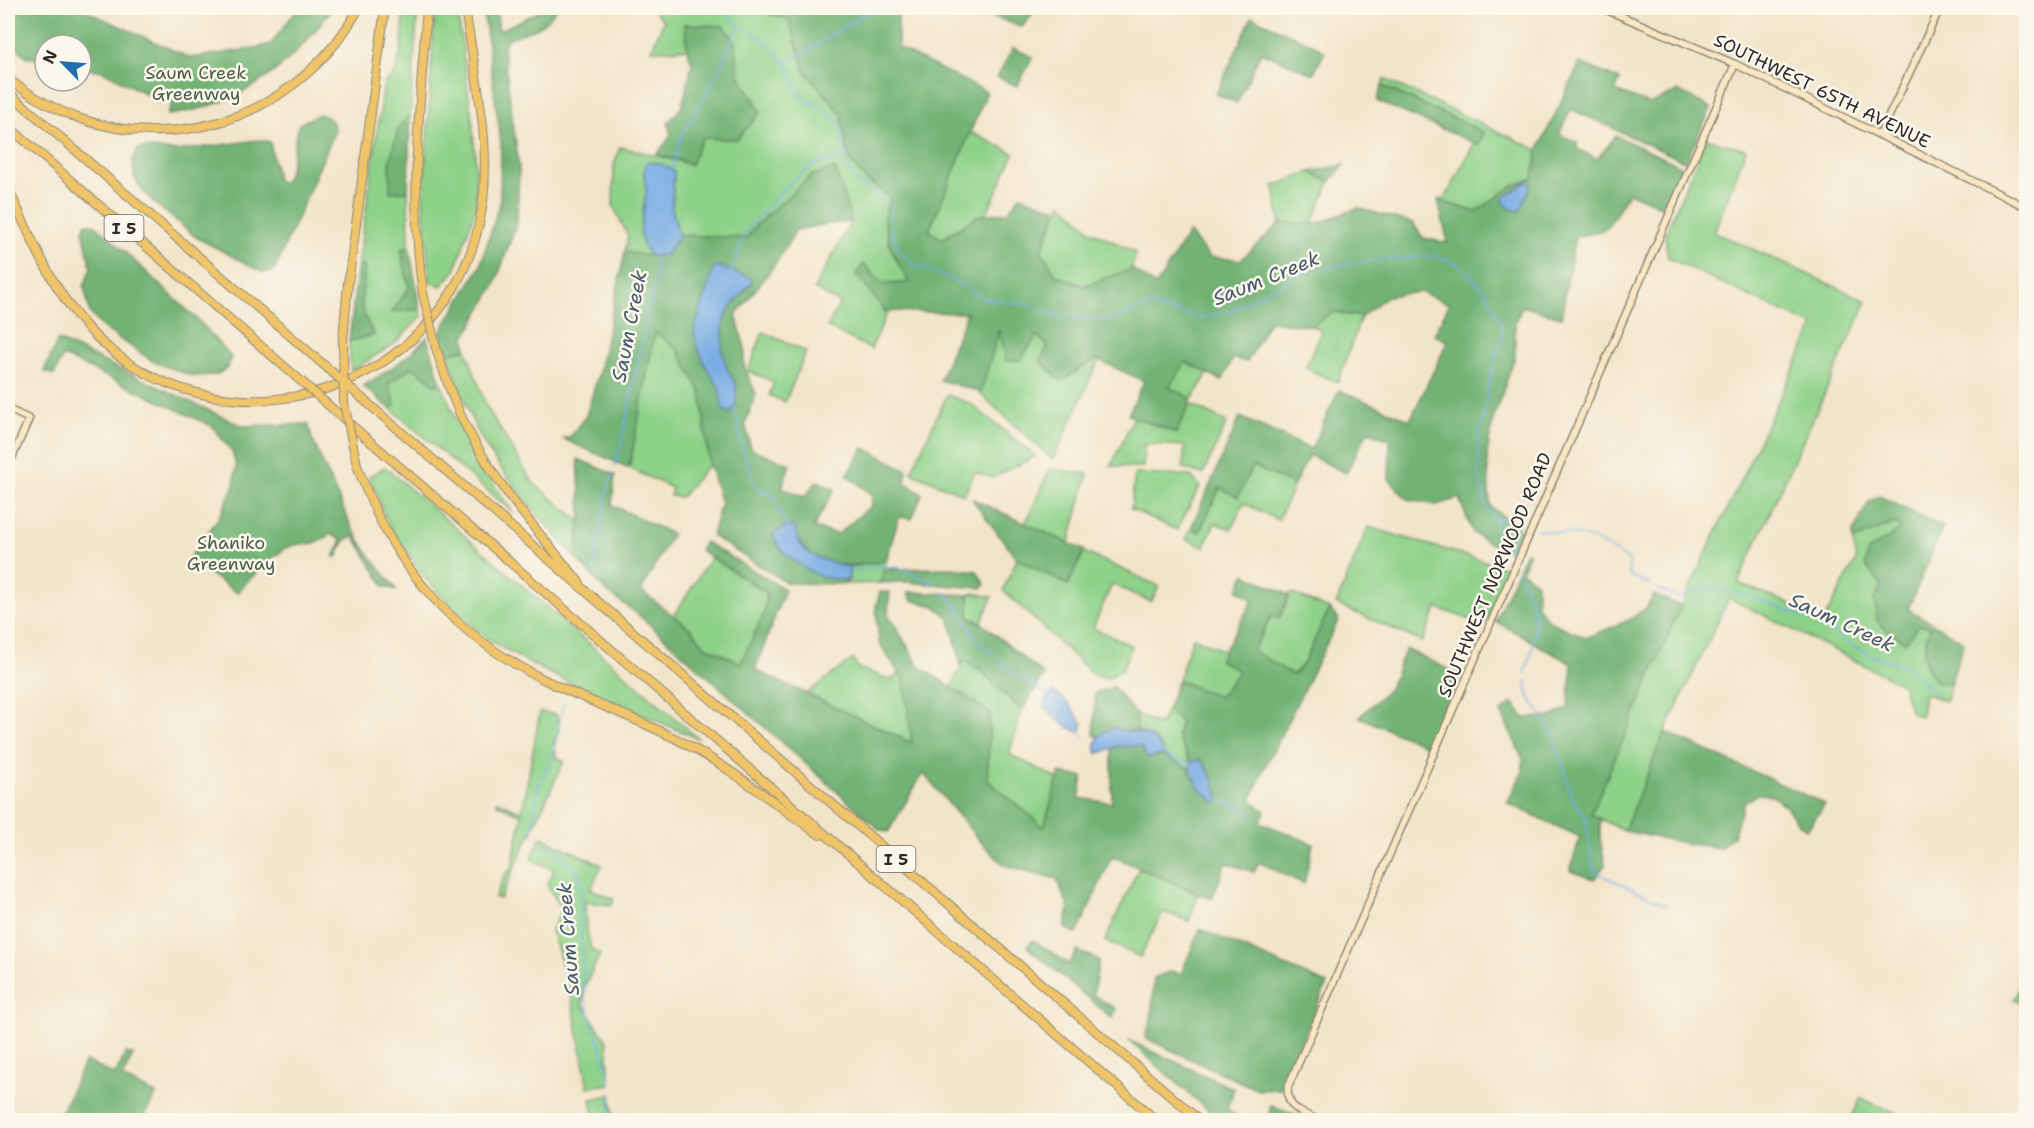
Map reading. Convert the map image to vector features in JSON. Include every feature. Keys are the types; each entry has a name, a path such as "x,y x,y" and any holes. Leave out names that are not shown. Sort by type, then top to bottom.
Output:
{"highway":[{"path":"8,79 58,110 106,126 151,131 195,128 258,108 290,88 329,52 359,8"},
{"path":"385,8 348,284 342,371 344,403 357,465 376,515 399,555 435,600 467,631 530,672 651,726 699,752 858,862"},
{"path":"427,8 416,192 418,250 423,293 436,348 459,411 493,473 511,499 593,599"},
{"path":"8,188 48,273 71,309 100,341 135,367 184,390 236,400 265,401 298,397 343,383 389,358 421,331 446,299 474,243 482,205 484,155 465,8"},
{"name":"I 5","path":"8,92 1199,1120"},
{"name":"I 5","path":"8,126 1156,1120"}],"street":[{"name":"SOUTHWEST 65TH AVENUE","path":"1602,8 1735,64 2026,207"},
{"path":"1880,135 1940,8"},
{"name":"SOUTHWEST NORWOOD ROAD","path":"1319,1120 1294,1108 1288,1100 1288,1087 1735,64"},
{"path":"8,409 29,419 8,467"}],"green space":[{"name":"Saum Creek Greenway","path":"8,8 80,8 190,58 271,44 298,8 332,8 299,49 262,81 219,103 167,115 173,101 161,102 103,71 93,69 93,33 33,33 33,58 27,57 8,40"},
{"path":"403,8 418,8 410,114 398,129 390,191 408,191 409,247 402,249 409,288 392,312 420,309 422,316 394,344 351,371 349,341 374,335 362,307 364,266 358,264 384,84 396,69 399,59 403,38"},
{"path":"435,8 457,8 472,118 476,168 476,208 455,270 441,286 430,283 423,203"},
{"path":"483,8 496,8 499,31 546,8 556,8 541,25 507,39 503,48 519,168 517,221 495,285 465,337 466,349 448,354 440,333 480,267 500,202 501,144"},
{"path":"651,8 750,8 789,19 805,71 844,116 867,181 891,198 884,217 890,247 909,283 882,284 885,311 888,311 871,349 827,327 840,303 814,289 851,222 835,169 812,175 755,226 747,238 679,235 672,209 674,171 644,175 646,190 641,232 645,248 650,256 625,252 628,236 613,205 614,165 620,147 691,164 702,138 737,139 761,112 738,73 736,41 685,24 687,49 651,50 664,21"},
{"path":"750,8 905,8 898,16 898,48 987,92 929,231 942,239 978,216 1008,212 1020,196 1057,209 1041,251 1056,275 1083,286 1132,269 1156,286 1189,232 1209,257 1241,260 1280,223 1318,223 1358,208 1413,223 1423,238 1448,243 1438,200 1476,212 1511,187 1533,178 1538,150 1580,63 1620,80 1615,91 1649,104 1679,91 1711,108 1686,162 1571,109 1559,134 1578,143 1576,148 1597,159 1616,136 1683,167 1663,207 1629,192 1606,229 1575,237 1561,317 1522,306 1515,324 1515,356 1493,420 1487,453 1490,506 1522,531 1513,551 1500,549 1473,533 1459,498 1436,505 1407,499 1389,479 1390,440 1368,431 1346,473 1309,455 1294,485 1253,466 1238,497 1220,488 1199,532 1191,528 1240,417 1311,449 1339,390 1410,420 1448,341 1434,335 1449,304 1421,292 1387,296 1361,317 1333,312 1312,326 1269,321 1247,362 1233,358 1222,381 1186,362 1169,387 1192,399 1176,433 1128,415 1144,381 1096,359 1061,381 1040,361 1048,346 1037,336 1020,360 1006,361 999,330 981,392 940,380 967,313 885,311 856,274 864,264 882,284 909,283 890,247 884,216 891,198 867,181 849,160 843,116 805,71 789,20"},
{"path":"971,8 1037,8 1022,27"},
{"path":"1252,17 1325,52 1313,74 1261,52 1237,103 1216,94"},
{"path":"685,24 723,26 736,41 738,74 761,112 737,139 702,138 691,164 657,154 671,136 668,123 682,107 692,64 687,49"},
{"path":"1013,48 1033,57 1017,86 997,77"},
{"path":"1384,79 1538,150 1533,178 1511,187 1476,212 1438,200 1445,199 1474,143 1478,145 1484,132 1382,86"},
{"path":"1382,86 1484,132 1479,145 1377,101"},
{"path":"319,114 330,120 335,131 275,269 269,272 262,272 196,237 151,200 141,189 134,176 133,160 138,149 176,151 258,140 270,142 277,180 283,183 290,170 299,124"},
{"path":"410,114 408,191 390,192 390,160 398,129"},
{"path":"970,132 1014,153 986,215 978,216 942,239 929,231"},
{"path":"1706,139 1746,149 1714,232 1867,301 1738,583 1825,618 1856,560 1853,540 1895,523 1902,530 1868,551 1865,565 1919,625 1931,627 1924,650 1928,669 1937,683 1951,682 1946,701 1924,693 1921,716 1911,713 1902,684 1729,598 1665,732 1624,831 1590,814 1681,606 1814,326 1668,258 1665,234"},
{"path":"1344,165 1330,182 1310,172"},
{"path":"835,169 852,222 796,230 776,263 736,315 745,349 744,366 756,394 745,424 751,449 790,464 782,488 805,497 817,481 835,489 813,528 838,534 872,505 872,495 847,475 864,448 907,470 905,482 922,494 912,519 899,517 886,561 852,565 829,563 809,553 799,542 794,527 801,565 823,577 846,580 846,584 787,583 712,536 721,503 709,464 701,392 678,350 655,332 629,468 563,439 570,437 586,416 599,372 625,252 650,256 666,255 679,235 747,238 755,226 812,175"},
{"path":"1310,172 1330,182 1312,223 1280,223 1274,186"},
{"path":"1062,203 1091,231 1135,252 1132,269 1083,286 1056,275 1041,251"},
{"path":"86,223 96,225 203,325 231,357 227,368 216,375 192,376 154,362 102,327 90,313 84,286 91,268 83,230"},
{"path":"409,247 420,309 392,312 409,288 401,249"},
{"path":"358,264 364,266 365,273 362,291 363,311 374,335 349,341"},
{"path":"1333,312 1361,317 1338,382 1305,368 1322,331 1312,326"},
{"path":"999,328 1020,360 1037,335 1048,346 1099,360 1053,460 977,391 981,391"},
{"path":"655,331 678,350 701,392 709,464 681,497 670,496 672,488 629,468"},
{"path":"763,332 806,352 785,402 769,395 774,382 748,371"},
{"path":"427,337 441,383 436,385 412,367 389,383 395,404 391,409 363,386 405,358"},
{"name":"Shaniko Greenway","path":"58,340 242,426 308,424 312,439 352,528 370,556 397,590 384,586 354,536 345,540 337,557 334,557 342,540 330,534 319,542 292,545 260,569 237,593 189,559 220,516 234,485 236,466 233,453 212,426 63,356 54,375 44,371"},
{"path":"466,349 486,406 533,483 580,521 577,559 518,491 487,448 475,426 448,354"},
{"path":"1186,362 1208,373 1192,399 1168,387"},
{"path":"412,367 436,385 441,383 473,451 514,513 391,409 395,404 389,383"},
{"path":"947,395 969,403 1036,456 992,478 975,472 964,495 911,472"},
{"path":"1190,404 1227,422 1203,474 1183,468 1185,446 1144,444 1143,467 1111,466 1134,417 1176,433"},
{"path":"578,459 615,475 612,505 672,534 641,591 691,629 705,646 741,663 764,613 767,593 700,550 705,542 785,589 755,670 912,743 904,680 879,643 876,606 880,592 890,592 888,614 919,666 990,713 987,780 1044,827 1060,773 1083,777 1079,798 1112,803 1112,752 1113,748 1124,745 1142,747 1144,753 1154,757 1162,755 1190,769 1199,788 1219,795 1200,759 1191,763 1177,736 1181,722 1167,710 1178,680 1219,697 1239,671 1219,660 1253,600 1238,590 1245,574 1289,595 1279,619 1271,616 1253,651 1293,675 1304,663 1329,609 1339,619 1263,771 1251,800 1265,811 1260,822 1313,844 1304,884 1259,862 1254,872 1226,863 1212,899 1112,856 1077,934 1065,928 1069,908 1057,879 1004,865 981,842 923,773 888,832 879,829 640,616 605,590 577,559 581,514"},
{"path":"1253,466 1294,485 1278,520 1244,503 1231,529 1215,523 1204,547 1186,539 1191,528 1200,531 1220,487"},
{"path":"385,467 699,739 587,691 525,661 486,638 426,579 389,526 369,476"},
{"path":"1050,469 1088,474 1069,543 1025,524"},
{"path":"1135,474 1191,476 1200,486 1177,530 1131,509"},
{"path":"1879,496 1943,527 1908,609 1964,642 1951,682 1937,683 1925,662 1925,643 1931,627 1919,625 1905,642 1890,633 1877,621 1874,600 1882,586 1865,565 1868,551 1901,529 1895,523 1853,540 1853,532 1869,502"},
{"path":"972,499 1084,550 1068,585 1017,559"},
{"path":"1368,527 1508,568 1485,625 1437,608 1422,642 1336,604"},
{"path":"1084,552 1159,586 1151,602 1112,584 1093,628 1132,646 1122,670 1108,678 1095,676 1003,590 1017,559 1068,585"},
{"path":"1526,552 1528,554 1522,571 1537,583 1537,606 1549,621 1586,638 1629,620 1646,608 1654,595 1681,606 1591,814 1600,819 1600,839 1605,865 1594,879 1570,871 1580,837 1507,803 1523,771 1523,759 1501,712 1513,702 1524,718 1551,717 1568,708 1572,664 1495,621"},
{"path":"711,557 767,593 764,613 741,663 705,646 691,629 674,616"},
{"path":"886,561 880,583 846,584 849,578 849,567"},
{"path":"951,568 977,571 985,584 982,588 905,582 880,583 884,569"},
{"path":"908,592 969,595 969,617 981,623 1044,675 1022,711 979,669 964,661 961,666 950,619 935,606 911,600"},
{"path":"974,593 992,597 981,623 969,617 969,595"},
{"path":"1291,593 1329,609 1304,663 1293,675 1252,652 1272,616 1279,618"},
{"path":"1193,637 1224,651 1220,660 1239,671 1219,697 1178,680"},
{"path":"1406,649 1460,675 1427,746 1359,717 1389,689"},
{"path":"853,659 858,668 892,680 900,673 904,680 912,743 806,694"},
{"path":"964,661 979,669 1022,711 1009,754 1058,779 1044,827 987,780 990,713 951,687"},
{"path":"1113,687 1136,715 1137,732 1112,729 1099,737 1094,735 1095,693"},
{"path":"1167,710 1181,722 1177,736 1191,763 1190,769 1162,755 1164,754 1141,732 1137,732 1136,715 1160,725"},
{"path":"540,712 557,715 559,730 554,741 556,757 564,761 500,899 495,897 507,871 511,872 522,815 497,804 497,801 522,812"},
{"path":"1665,732 1825,804 1807,830 1772,795 1757,794 1744,803 1733,836 1720,848 1624,831"},
{"path":"541,837 602,865 591,889 614,899 612,905 585,902 586,926 591,949 600,954 584,988 582,1004 607,1041 610,1084 588,1087 569,984 551,930 562,909 547,885 554,870 531,859"},
{"path":"1139,868 1199,894 1189,921 1163,912 1140,957 1105,941"},
{"path":"1200,929 1327,984 1280,1089 1258,1090 1145,1038 1151,1021 1154,978 1171,971 1181,974"},
{"path":"1033,940 1069,964 1077,951 1099,960 1093,995 1116,1009 1112,1018 1027,947"},
{"path":"2026,973 2026,1004 2014,999"},
{"path":"1128,1040 1234,1089 1227,1109 1241,1120 1219,1120"},
{"path":"126,1053 133,1055 122,1078 156,1094 143,1120 58,1120 85,1061 115,1075"},
{"path":"611,1095 614,1120 595,1120 591,1099"},
{"path":"1861,1098 1902,1116 1900,1120 1850,1120"},
{"path":"1271,1105 1310,1120 1268,1120"}],"water":[{"path":"647,162 659,163 674,171 672,209 679,235 666,255 650,256 642,240 641,224 646,191 644,173"},
{"path":"1528,181 1531,184 1520,211 1512,209 1503,202 1502,199"},
{"path":"717,266 751,278 752,282 731,307 724,320 722,352 728,371 736,384 736,405 729,414 722,408 719,387 704,363 696,343 694,330 714,267"},
{"path":"794,526 798,540 808,552 820,559 849,567 849,578 846,580 823,577 801,566 787,555 773,535 780,529"},
{"path":"1053,692 1066,702 1080,719 1083,724 1080,732 1064,725 1044,706"},
{"path":"1114,728 1150,737 1156,741 1164,754 1148,758 1142,747 1118,746 1097,754 1096,745 1099,737 1105,731"},
{"path":"1200,759 1215,784 1219,801 1216,803 1199,788 1190,769 1191,763"}],"waterway":[{"name":"Saum Creek","path":"729,8 738,26 763,40 784,60 800,93 831,116 839,125 844,138 846,161 853,176 890,205 892,233 899,251 915,265 950,278 983,298 1032,306 1057,315 1106,320 1125,316 1137,309 1154,306 1202,318 1228,312 1305,272 1358,262 1432,256 1459,265 1486,293 1502,324 1503,337 1489,381 1484,415 1479,430 1478,472 1486,505 1513,557"},
{"path":"786,61 804,53 874,8"},
{"name":"Saum Creek","path":"672,169 682,135 711,87 738,28"},
{"path":"731,273 744,235 754,220 793,180 814,164 845,157"},
{"name":"Saum Creek","path":"615,467 656,276 655,256"},
{"path":"734,407 741,443 752,478 757,487 773,496 787,527"},
{"name":"Saum Creek","path":"593,574 607,491 612,475"},
{"name":"Saum Creek","path":"1493,518 1530,527"},
{"name":"Saum Creek","path":"1536,529 1576,535 1600,543 1629,560 1629,575 1650,585"},
{"path":"849,571 882,566 900,568 936,584"},
{"path":"1518,568 1532,606 1535,626 1534,643 1525,673"},
{"name":"Saum Creek","path":"1658,589 1677,598 1707,587 1746,595 1820,623 1850,644 1871,655 1907,666 1937,695"},
{"path":"943,592 956,605 977,640 1018,677 1050,696"},
{"path":"1526,680 1528,695 1552,733 1571,797 1585,817 1595,872 1668,906"},
{"name":"Saum Creek","path":"532,836 538,787 553,755 563,704"},
{"path":"1080,732 1085,737"},
{"path":"1162,753 1177,761 1192,763"},
{"path":"1218,800 1228,802 1253,815"},
{"name":"Saum Creek","path":"539,840 563,855 579,874 582,888 581,928 585,1001 609,1071 610,1086"},
{"name":"Saum Creek","path":"610,1094 611,1120"}]}
